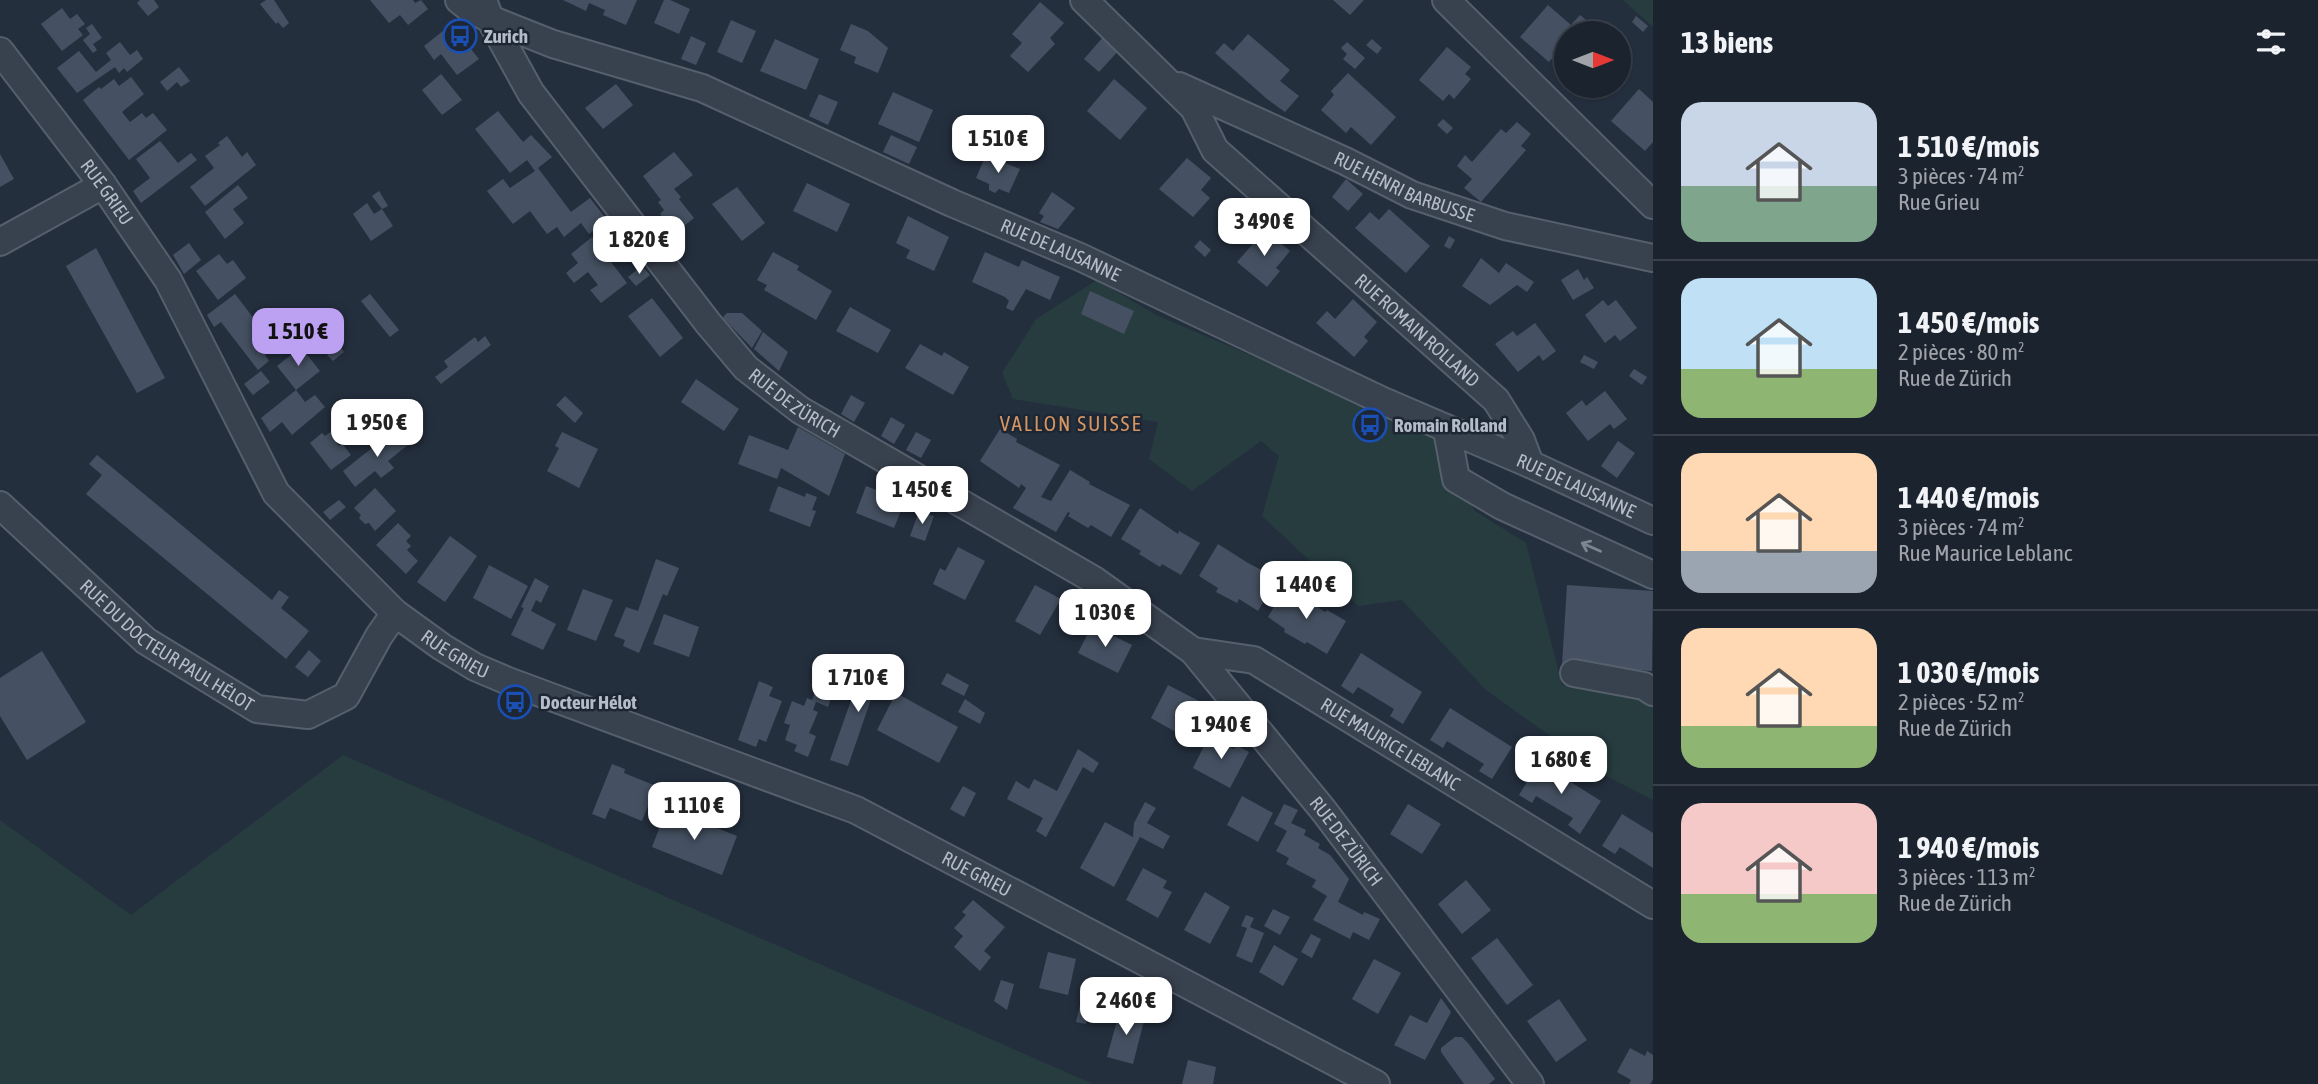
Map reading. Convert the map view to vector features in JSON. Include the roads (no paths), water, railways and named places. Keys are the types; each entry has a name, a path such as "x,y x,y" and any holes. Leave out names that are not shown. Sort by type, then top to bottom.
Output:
{"street":[{"name":"RUE DE LAUSANNE","path":"459,0 469,8 486,9 553,44 702,88 952,203 1080,257 1447,430 1530,464 1653,521"},
{"name":"RUE ROMAIN ROLLAND","path":"1084,0 1195,108 1215,150 1496,400 1521,440 1530,464"},
{"path":"1446,0 1653,205"},
{"name":"RUE DE ZÜRICH","path":"486,9 531,93 708,323 746,368 800,410 1094,580 1193,651 1324,811 1530,1084"},
{"name":"RUE GRIEU","path":"0,51 103,185 168,280 276,493 395,614 475,667 856,810 1376,1084"},
{"name":"RUE HENRI BARBUSSE","path":"1168,81 1412,195 1505,226 1653,258"},
{"path":"0,243 103,185"},
{"path":"1447,430 1456,479 1502,506 1653,575"},
{"name":"RUE DU DOCTEUR PAUL HÉLOT","path":"0,505 146,641 257,709 308,715 346,696 395,614"},
{"name":"RUE MAURICE LEBLANC","path":"1193,651 1254,660 1653,905"},
{"path":"1574,673 1644,686 1653,692"}],"place":[{"name":"Zurich","path":"460,36"},
{"name":"Romain Rolland","path":"1370,425"},
{"name":"Docteur Hélot","path":"515,702"}],"district":[{"name":"VALLON SUISSE","path":"1071,423"}]}
